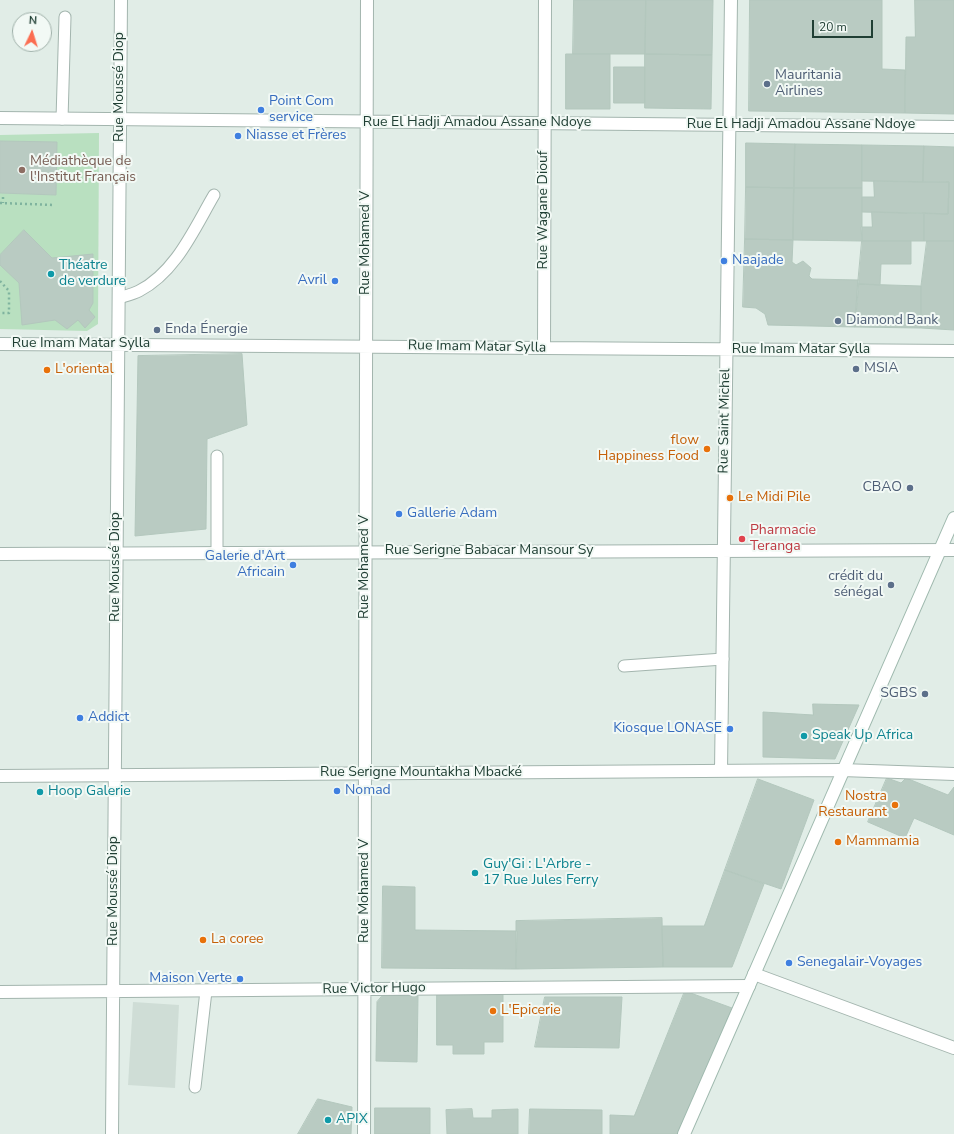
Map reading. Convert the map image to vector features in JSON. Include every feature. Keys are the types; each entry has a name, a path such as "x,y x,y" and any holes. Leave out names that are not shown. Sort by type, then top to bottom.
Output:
{"street":[{"name":"Rue Moussé Diop","path":"112,1134 121,0"},
{"name":"Rue Mohamed V","path":"364,1134 367,0"},
{"name":"Rue Wagane Diouf","path":"544,348 545,0"},
{"name":"Rue Saint Michel","path":"721,771 731,0"},
{"name":"Rue El Hadji Amadou Assane Ndoye","path":"0,118 954,126"},
{"name":"Rue Imam Matar Sylla","path":"0,344 954,351"},
{"path":"684,1134 842,770 954,518"},
{"name":"Rue Serigne Babacar Mansour Sy","path":"0,554 954,550"},
{"name":"Rue Serigne Mountakha Mbacké","path":"0,776 842,770 954,774"},
{"path":"754,974 954,1048"},
{"name":"Rue Victor Hugo","path":"0,992 749,986"}],"lane":[{"path":"62,119 65,17"},
{"path":"118,298 139,291 170,268 214,195"},
{"path":"216,553 217,456"},
{"path":"624,666 723,659"},
{"path":"195,1087 206,990"}],"path":[{"path":"3,197 2,203 54,205"},
{"path":"0,281 9,291 9,313 0,313"}],"shaded area":[{"path":"133,1002 179,1005 175,1088 128,1085"}],"green space":[{"path":"99,133 98,324 87,331 0,329 0,135"}],"building":[{"path":"574,0 646,0 645,54 573,54"},
{"path":"646,0 713,0 712,55 645,54"},
{"path":"750,0 882,0 882,69 905,70 905,113 749,111"},
{"path":"915,0 954,0 954,114 905,113 906,37 915,37"},
{"path":"566,54 610,54 610,109 566,109"},
{"path":"645,54 712,55 711,109 645,108"},
{"path":"614,67 645,67 645,103 614,103"},
{"path":"0,141 57,142 56,195 0,193"},
{"path":"746,143 795,144 794,188 746,187"},
{"path":"795,144 862,145 862,188 794,188"},
{"path":"862,145 924,146 923,182 862,181"},
{"path":"924,146 954,147 954,241 924,241 924,213 948,214 949,182 923,182"},
{"path":"874,181 949,182 948,214 862,212 862,197 874,197"},
{"path":"746,187 794,188 793,240 745,239"},
{"path":"794,188 862,188 862,241 793,240"},
{"path":"872,212 924,213 924,241 862,241 861,227 872,227"},
{"name":"Théatre de verdure","path":"24,230 52,258 93,254 93,303 89,310 95,317 85,328 78,320 67,329 55,320 22,325 19,283 0,265 0,255"},
{"path":"745,239 793,240 792,262 796,265 803,261 811,268 809,276 812,279 859,280 855,327 768,325 765,314 756,308 743,307"},
{"path":"862,241 911,241 911,264 881,264 880,285 858,284"},
{"path":"927,241 954,241 954,330 921,328 921,286"},
{"path":"858,284 921,286 921,328 855,327"},
{"path":"242,354 247,425 207,439 206,529 135,536 138,356"},
{"name":"Speak Up Africa","path":"813,704 859,705 835,759 763,757 763,712 813,715"},
{"path":"887,778 901,783 906,778 948,795 954,787 954,835 914,818 905,838 868,822"},
{"path":"758,779 814,800 781,889 725,870"},
{"path":"725,870 764,884 732,967 663,967 662,926 704,926"},
{"path":"383,886 415,887 415,930 517,931 516,969 382,968"},
{"path":"662,918 663,967 516,969 516,921"},
{"path":"685,991 732,1008 678,1134 610,1134 610,1115 634,1116"},
{"path":"437,993 503,993 503,1042 484,1042 484,1054 453,1054 453,1045 437,1045"},
{"path":"383,995 418,996 417,1062 376,1061 377,1002"},
{"path":"545,997 622,997 619,1048 535,1047"},
{"name":"APIX","path":"318,1099 352,1107 351,1134 298,1134"},
{"path":"375,1108 430,1108 430,1134 375,1134"},
{"path":"472,1109 473,1118 492,1118 492,1110 518,1109 518,1134 447,1134 446,1110"},
{"path":"530,1109 602,1110 602,1134 529,1134"}],"place":[{"name":"Mauritania Airlines","path":"767,84"},
{"name":"Point Com service","path":"261,110"},
{"name":"Niasse et Frères","path":"238,136"},
{"name":"Médiathèque de l'Institut Français","path":"22,170"},
{"name":"Naajade","path":"724,261"},
{"name":"Théatre de verdure","path":"51,274"},
{"name":"Avril","path":"335,281"},
{"name":"Diamond Bank","path":"838,321"},
{"name":"Enda Énergie","path":"157,330"},
{"name":"MSIA","path":"856,369"},
{"name":"L'oriental","path":"47,370"},
{"name":"flow Happiness Food","path":"707,449"},
{"name":"CBAO","path":"910,488"},
{"name":"Le Midi Pile","path":"730,498"},
{"name":"Gallerie Adam","path":"399,514"},
{"name":"Pharmacie Teranga","path":"742,539"},
{"name":"Galerie d'Art Africain","path":"293,565"},
{"name":"crédit du sénégal","path":"891,585"},
{"name":"SGBS","path":"925,694"},
{"name":"Addict","path":"80,718"},
{"name":"Kiosque LONASE","path":"730,729"},
{"name":"Speak Up Africa","path":"804,736"},
{"name":"Nomad","path":"337,791"},
{"name":"Hoop Galerie","path":"40,792"},
{"name":"Nostra Restaurant","path":"895,805"},
{"name":"Mammamia","path":"838,842"},
{"name":"Guy'Gi : L'Arbre - 17 Rue Jules Ferry","path":"475,873"},
{"name":"La coree","path":"203,940"},
{"name":"Senegalair-Voyages","path":"789,963"},
{"name":"Maison Verte","path":"240,979"},
{"name":"L'Epicerie","path":"493,1011"},
{"name":"APIX","path":"328,1120"}]}
